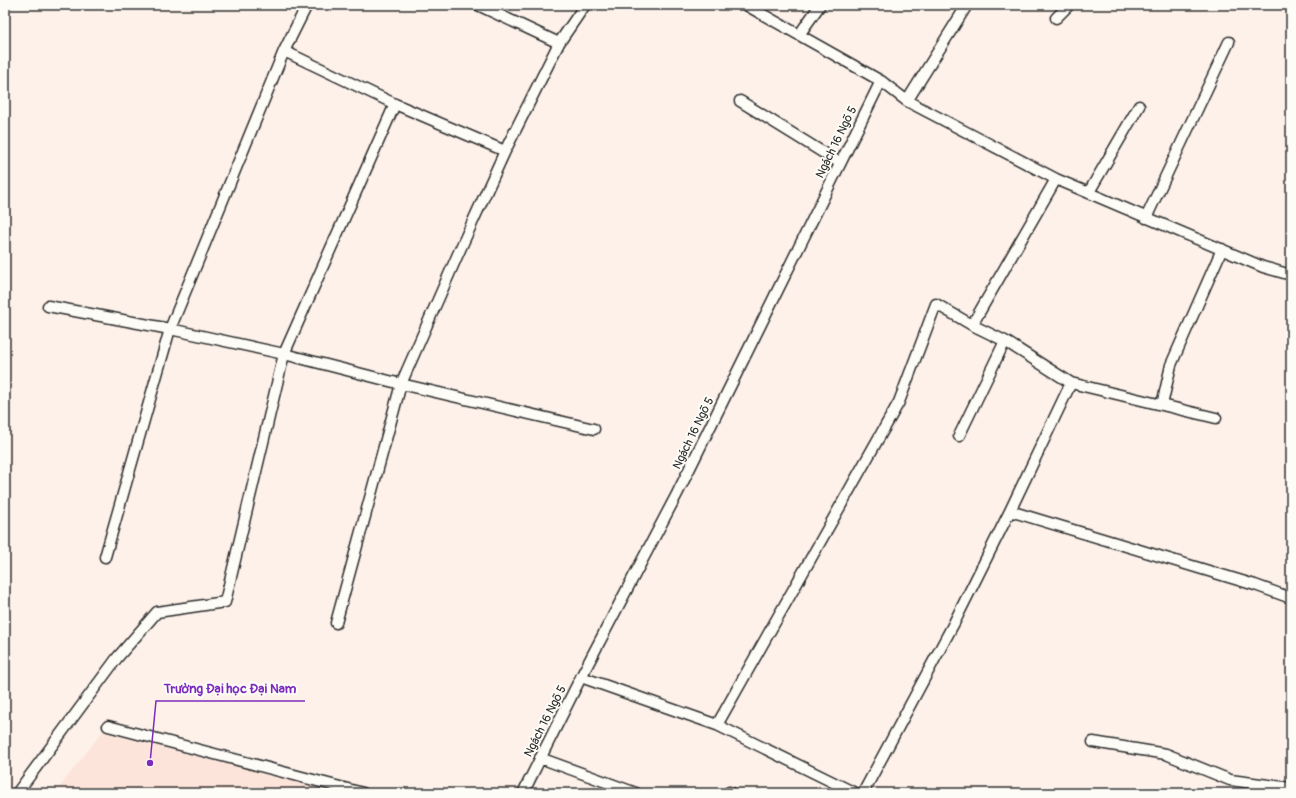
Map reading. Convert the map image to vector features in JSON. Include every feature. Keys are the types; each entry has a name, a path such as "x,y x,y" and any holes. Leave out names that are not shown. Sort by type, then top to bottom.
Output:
{"lane":[{"path":"105,557 170,329 284,51 307,5"},
{"path":"478,5 559,43"},
{"path":"336,622 401,384 505,151 559,43 585,5"},
{"path":"746,5 881,81 907,101 1056,179 1263,267 1291,275"},
{"path":"799,35 820,5"},
{"path":"907,101 967,5"},
{"path":"1056,18 1069,5"},
{"path":"1146,218 1229,42"},
{"path":"284,51 396,104 505,151"},
{"name":"Ngách 16 Ngõ 5","path":"523,793 581,677 677,494 881,81"},
{"path":"740,101 840,163"},
{"path":"17,793 117,658 157,612 225,602 284,354 396,104"},
{"path":"1089,192 1139,106"},
{"path":"972,325 1056,179"},
{"path":"1162,405 1171,365 1222,249"},
{"path":"717,725 899,402 936,304 972,325 1005,341 1071,383 1216,418"},
{"path":"48,306 170,329 284,354 401,384 594,429"},
{"path":"959,436 1005,341"},
{"path":"863,793 950,630 1010,511 1071,383"},
{"path":"1010,511 1255,584 1291,598"},
{"path":"581,677 717,725 855,793"},
{"path":"108,726 363,793"},
{"path":"1093,742 1166,754 1230,780 1291,788"},
{"path":"540,758 636,793"}],"shaded area":[{"path":"102,732 339,793 55,793"}],"place":[{"name":"Trường Đại học Đại Nam","path":"150,763"}]}
